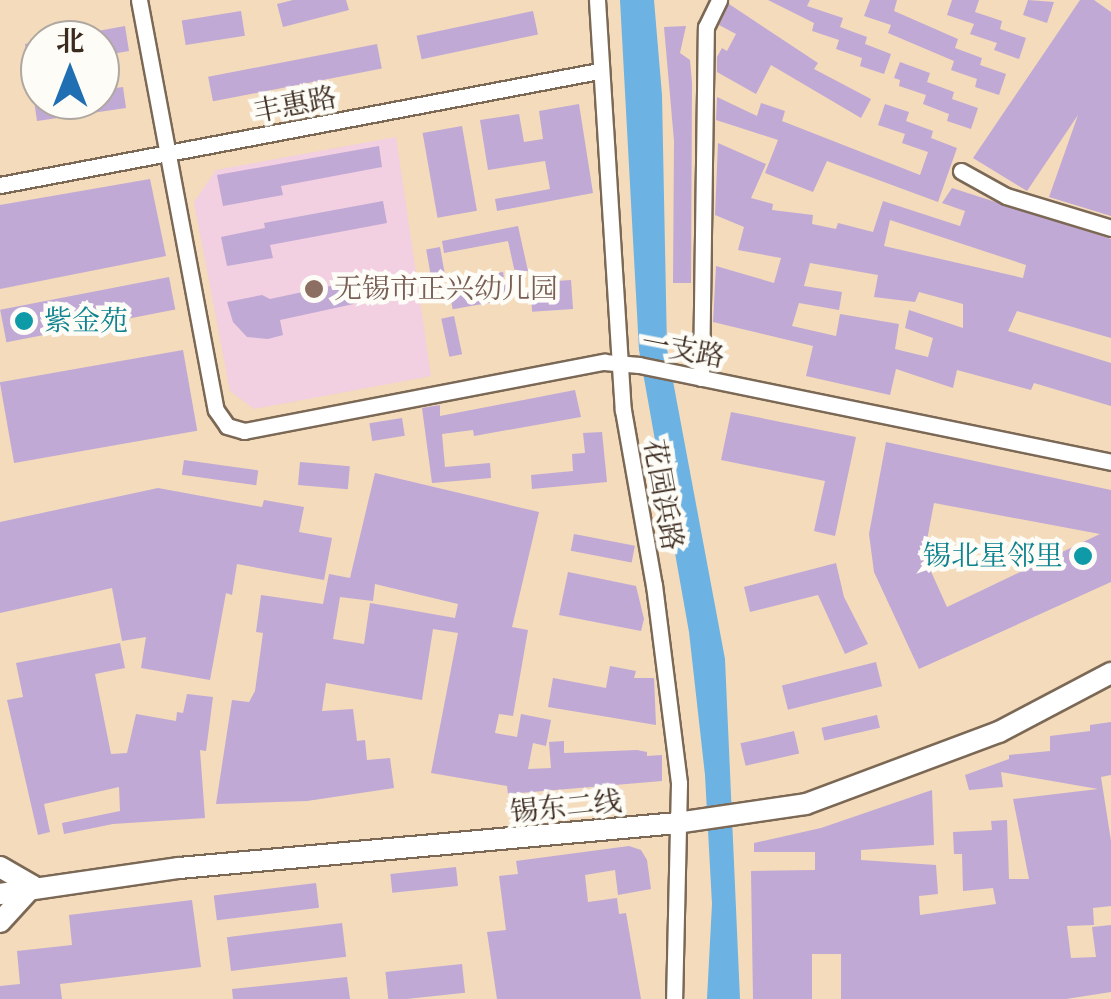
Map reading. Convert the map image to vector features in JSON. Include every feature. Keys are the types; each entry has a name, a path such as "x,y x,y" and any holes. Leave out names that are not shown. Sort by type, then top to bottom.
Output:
{"main road":[{"name":"锡东二线","path":"0,894 32,886 677,823 806,804 998,732 1111,673"},
{"path":"0,867 32,886 0,922"}],"street":[{"path":"139,0 166,155"},
{"name":"花园浜路","path":"597,0 619,363 654,585 678,783 674,999"},
{"path":"694,377 706,27 719,0"},
{"name":"丰惠路","path":"0,184 599,71"},
{"name":"一支路","path":"166,155 216,410 227,426 244,431 604,362 638,365 1111,462"},
{"path":"962,171 1006,196 1111,228"}],"shaded area":[{"name":"无锡市正兴幼儿园","path":"396,137 431,376 254,409 230,391 194,202 216,170"}],"water":[{"path":"620,0 654,0 662,95 667,349 725,659 740,999 707,999 712,904 705,775 689,632 639,350"}],"building":[{"path":"293,0 346,0 349,10 283,27 277,4"},
{"path":"768,0 810,0 807,6 843,18 840,27 867,37 865,44 891,54 884,74 860,66 862,58 836,49 839,40 812,31 814,23"},
{"path":"870,0 897,0 894,11 958,39 955,48 982,58 980,65 1006,74 999,95 975,87 977,79 951,70 954,61 888,33 891,25 864,16"},
{"path":"952,0 979,0 975,12 1002,21 1000,29 1026,38 1019,59 994,50 997,43 970,34 974,24 947,15"},
{"path":"1028,0 1054,2 1047,23 1023,15"},
{"path":"1080,0 1094,0 1111,12 1111,216 1049,197 1078,115 1027,191 973,158"},
{"path":"729,4 818,63 814,69 871,99 861,118 771,65 756,94 717,72 717,57 722,48 727,51 736,34 719,25"},
{"path":"241,11 245,36 186,45 182,20"},
{"path":"533,11 538,34 422,59 417,36"},
{"path":"125,26 129,51 120,53 120,27"},
{"path":"686,26 680,53 690,60 692,83 691,283 673,283 674,141 664,27"},
{"path":"377,44 382,69 213,101 208,77"},
{"path":"900,62 930,73 927,82 954,92 952,99 978,108 971,129 947,121 949,114 923,104 926,95 899,86 900,80 894,78"},
{"path":"120,87 126,108 120,109"},
{"path":"717,97 757,116 761,103 785,111 782,121 920,175 928,152 902,143 905,134 878,125 885,104 909,112 906,121 933,131 931,138 957,148 938,202 827,161 813,192 765,173 778,140 716,120"},
{"path":"579,104 593,193 497,211 495,199 550,189 545,161 488,170 480,120 519,114 524,142 543,139 539,111"},
{"path":"462,126 477,211 438,218 423,133"},
{"path":"718,143 766,164 751,198 773,204 772,210 813,215 812,224 836,229 838,223 873,232 883,201 960,226 965,211 942,203 952,188 1111,239 1111,338 1017,311 1008,331 1111,363 1111,406 1034,383 1031,390 957,370 953,388 896,369 890,395 806,376 813,346 713,322 716,266 774,283 781,258 738,250 744,227 715,215","holes":["890,220 1026,265 1023,278 884,246","810,263 878,275 874,297 915,302 919,292 963,304 963,328 909,310 905,328 933,338 928,357 895,349 899,324 840,314 836,336 792,326 799,303 839,310 842,292 804,286"]},
{"path":"379,146 382,167 281,186 283,195 223,206 217,175"},
{"path":"150,179 166,256 0,289 0,205"},
{"name":"无锡市正兴幼儿园","path":"383,201 387,223 270,245 273,258 227,266 221,237 265,228 264,223"},
{"path":"518,226 528,271 515,273 508,241 444,253 442,241"},
{"path":"440,247 446,280 432,283 426,249"},
{"path":"503,272 508,300 453,309 448,282"},
{"path":"391,273 395,295 280,320 283,335 268,339 247,337 233,322 227,302 262,295 270,299"},
{"path":"169,277 175,309 6,342 0,310"},
{"path":"571,280 573,309 532,312 530,283"},
{"path":"454,316 462,354 449,357 441,319"},
{"path":"183,350 197,431 14,463 0,382"},
{"path":"575,390 581,417 474,436 473,430 442,434 445,467 490,463 491,478 432,483 422,408 440,405 440,416"},
{"path":"731,412 856,437 835,536 814,531 825,481 721,460"},
{"path":"402,418 405,436 372,441 369,423"},
{"path":"602,432 607,482 532,489 531,475 573,471 572,454 585,453 583,433"},
{"name":"锡北星邻里","path":"886,442 1111,490 1111,582 919,669 874,572 869,534","holes":["934,503 1100,534 947,607 924,556"]},
{"path":"184,460 258,470 256,485 182,475"},
{"path":"300,462 350,466 348,489 298,485"},
{"path":"375,473 539,512 512,627 528,630 513,716 499,714 495,733 517,737 521,714 551,720 546,746 533,743 528,769 551,768 549,742 564,741 564,753 637,750 647,752 647,756 662,755 662,781 508,794 507,786 431,773 458,633 433,629 422,700 326,683 322,711 353,709 357,741 365,740 367,760 390,758 394,788 307,801 216,804 232,700 249,702 255,691 263,633 256,632 261,595 323,604 329,574 350,578","holes":["375,584 458,604 455,618 370,603 364,644 333,639 340,597 373,601"]},
{"path":"158,488 262,507 264,500 304,507 299,532 332,538 324,580 237,564 232,595 226,593 210,680 141,668 146,637 122,641 112,588 0,613 0,522"},
{"path":"574,534 635,546 632,563 571,551"},
{"path":"836,563 844,597 868,644 845,654 818,595 750,612 744,587"},
{"path":"568,572 636,586 644,619 641,631 559,615"},
{"path":"120,643 125,668 95,674 111,754 127,753 136,714 176,721 177,712 183,713 187,694 213,697 206,751 200,750 205,818 113,824 64,834 62,823 120,811 119,787 44,804 50,832 38,835 7,700 23,697 16,663"},
{"path":"876,662 882,686 788,710 782,685"},
{"path":"610,666 636,671 634,678 654,678 656,725 548,707 553,678 606,688"},
{"path":"877,715 880,728 824,740 821,728"},
{"path":"1111,722 1111,775 1101,777 1111,841 1111,906 1093,908 1094,925 1067,926 1071,958 1096,957 1092,927 1111,925 1111,992 1066,999 841,999 841,954 812,954 812,999 753,999 751,871 815,870 815,852 754,852 754,843 821,828 932,790 934,845 861,850 861,860 936,865 938,894 919,896 920,915 996,904 993,888 963,891 962,854 954,854 953,832 992,830 991,821 1007,820 1009,879 1029,879 1013,799 1098,789 1001,772 1003,787 969,790 965,775 1009,759 1009,755 1050,751 1050,736 1090,731 1090,725"},
{"path":"794,731 799,753 746,766 740,743"},
{"path":"629,846 641,850 647,860 651,889 618,895 615,870 585,875 588,902 617,898 619,914 626,913 641,999 497,999 487,932 506,930 499,876 518,874 516,861"},
{"path":"456,867 458,886 392,893 390,874"},
{"path":"316,883 319,908 217,920 214,896"},
{"path":"192,900 201,967 60,984 62,999 0,999 0,986 20,984 17,951 72,945 69,915"},
{"path":"342,923 346,957 231,971 227,937"},
{"path":"462,964 465,993 388,999 385,972"},
{"path":"347,977 350,999 233,999 232,989"}],"place":[{"name":"无锡市正兴幼儿园","path":"314,289"},
{"name":"紫金苑","path":"24,321"},
{"name":"锡北星邻里","path":"1083,556"}]}
